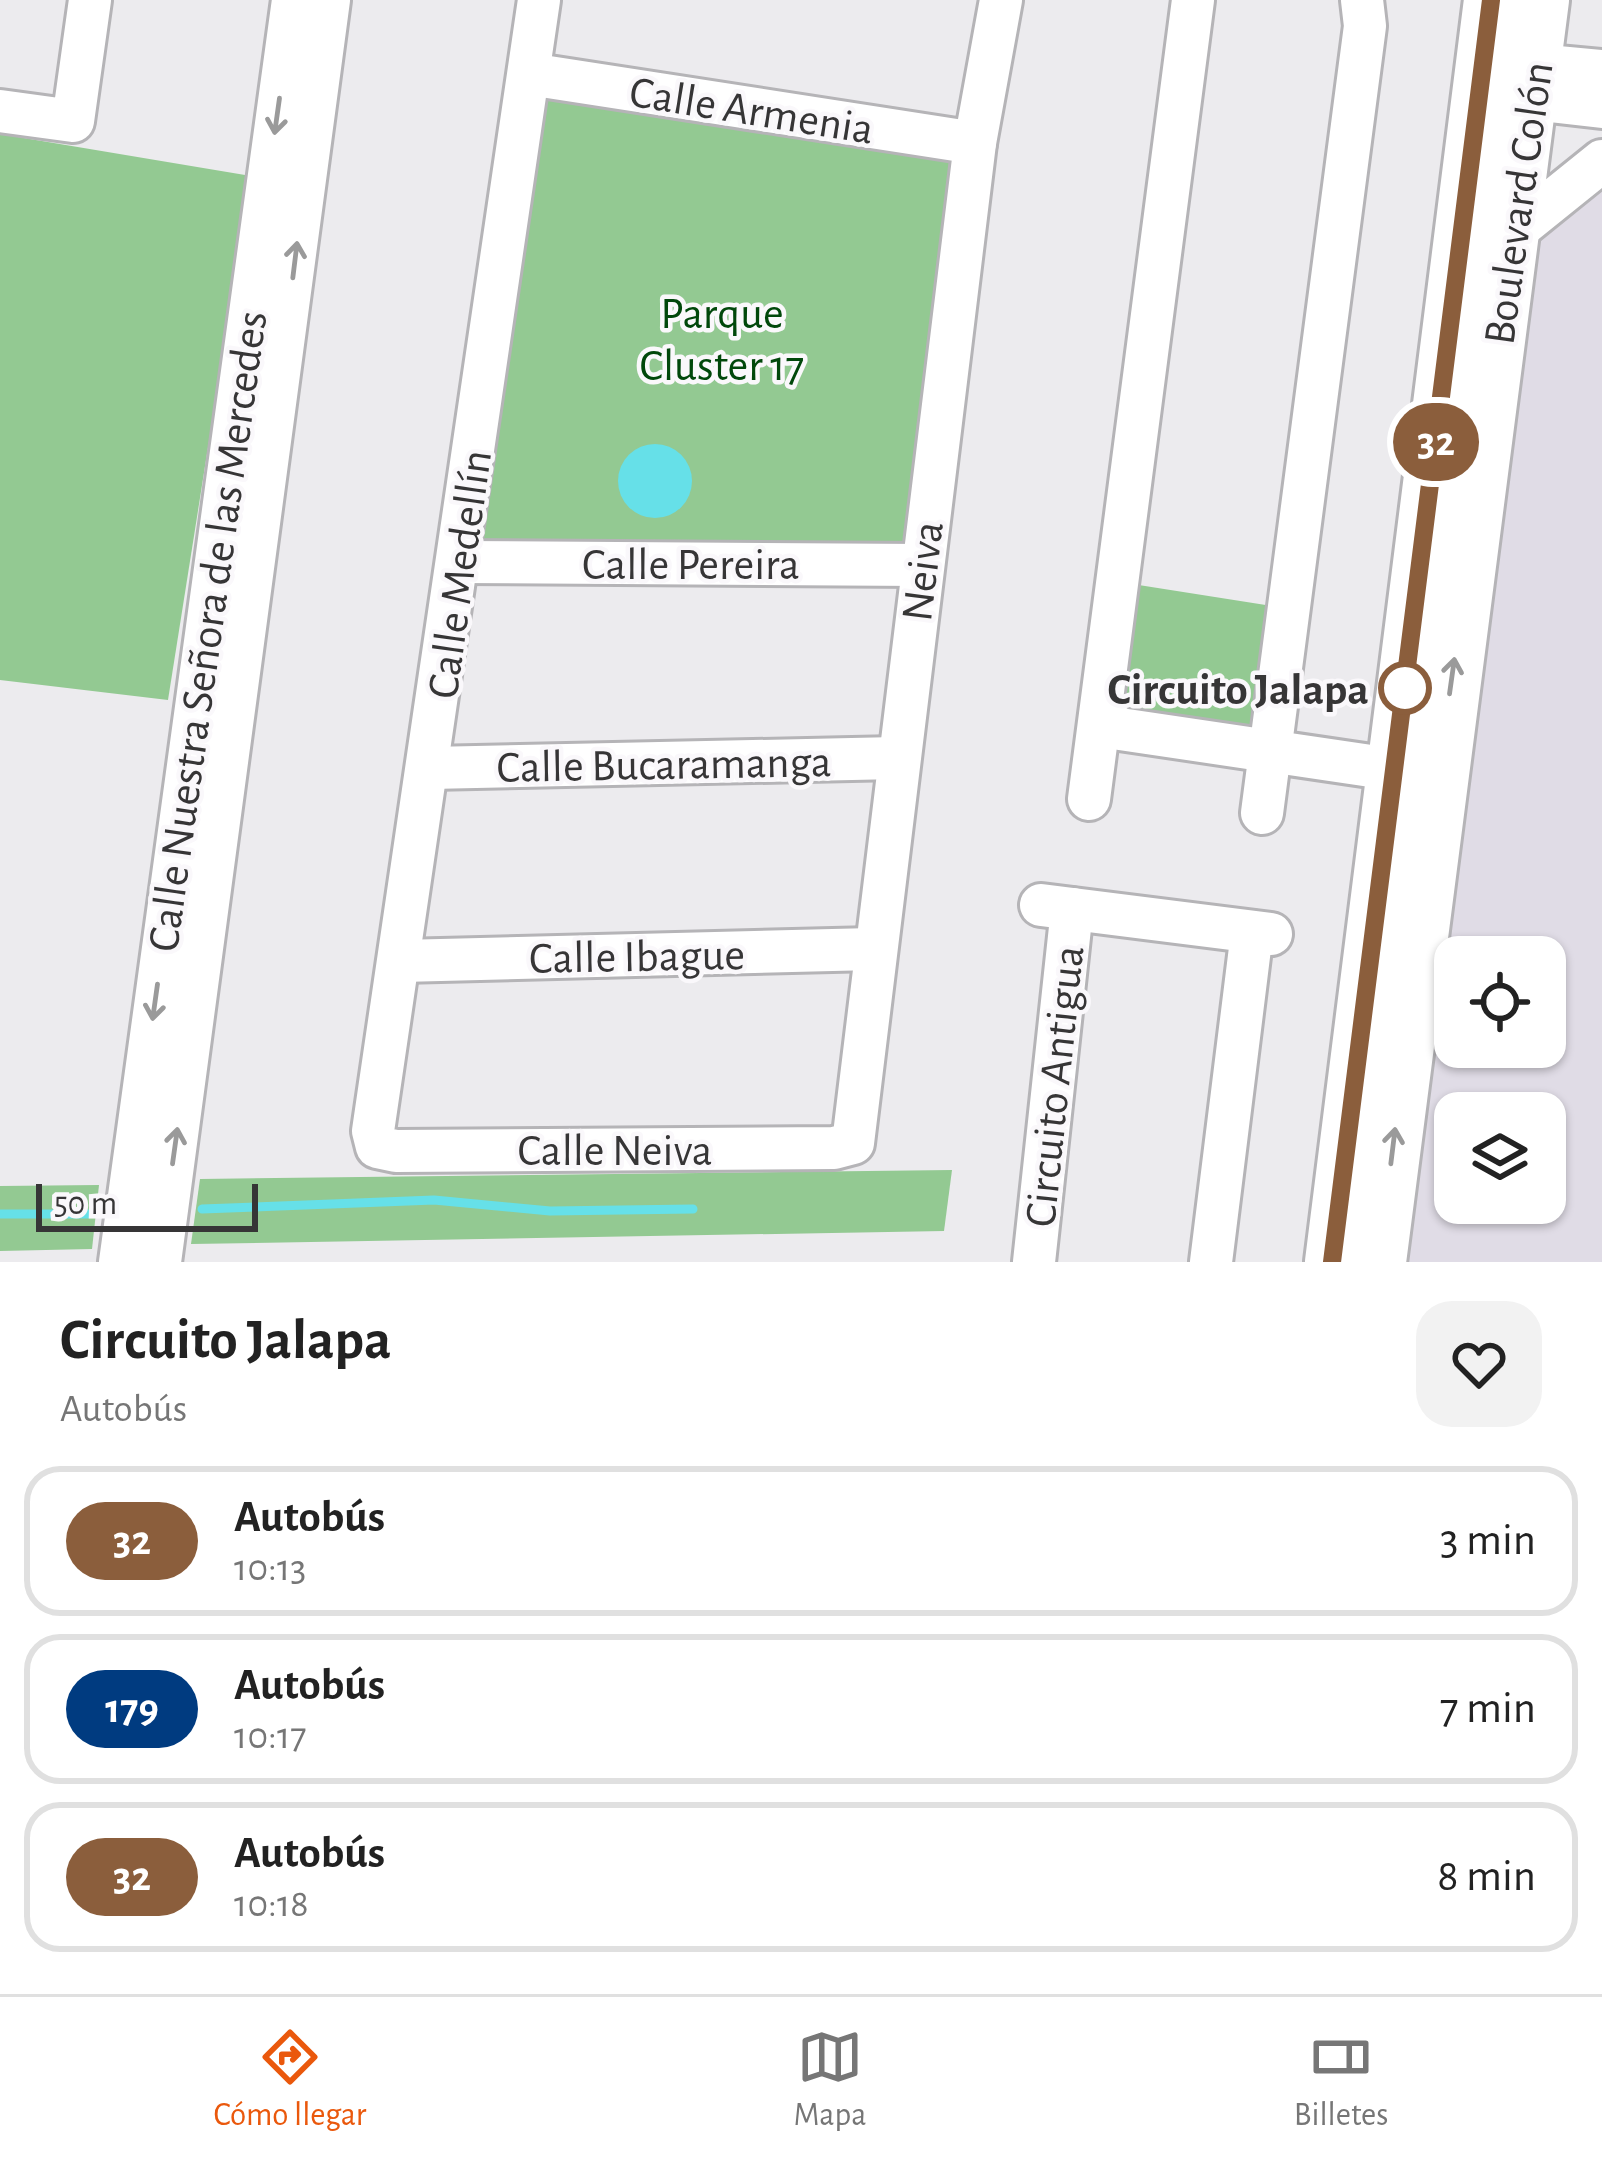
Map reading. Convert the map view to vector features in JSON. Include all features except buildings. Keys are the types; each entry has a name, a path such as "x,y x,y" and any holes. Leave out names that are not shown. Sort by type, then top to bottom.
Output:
{"main road":[{"name":"Boulevard Colón","path":"1332,1262 1514,232 1542,0"},
{"name":"Boulevard Colón","path":"1379,1262 1418,758 1487,9"}],"street":[{"path":"0,111 73,121 90,0"},
{"name":"Calle Nuestra Señora de las Mercedes","path":"160,1262 293,0"},
{"name":"Calle Nuestra Señora de las Mercedes","path":"120,1262 328,0"},
{"name":"Calle Medellín","path":"377,1147 373,1131 430,768 539,0"},
{"name":"Neiva","path":"853,1143 975,143 1001,0"},
{"path":"1089,799 1193,0"},
{"path":"1262,813 1365,26 1362,0"},
{"path":"1534,82 1602,71"},
{"name":"Calle Armenia","path":"529,74 975,143"},
{"path":"1534,82 1602,107"},
{"path":"1514,232 1602,161"},
{"name":"Calle Pereira","path":"460,562 922,565"},
{"path":"1101,716 1120,729 1273,739 1418,758"},
{"name":"Calle Bucaramanga","path":"430,768 897,758"},
{"name":"Circuito Antigua","path":"1034,1262 1057,907 1261,933 1211,1262"},
{"name":"Calle Ibague","path":"401,961 873,950"},
{"name":"Calle Neiva","path":"377,1147 833,1148 853,1143"}],"shaded area":[{"path":"1602,187 1602,1262 1408,1262 1434,1053 1434,1068 1566,1068 1566,936 1449,936 1535,240"}],"green space":[{"name":"Parque Cluster 17","path":"536,87 963,153 923,559 461,560"},
{"path":"0,134 251,176 168,700 0,680"},
{"path":"1126,583 1278,607 1256,738 1106,714"},
{"path":"952,1170 944,1231 191,1244 200,1179"},
{"path":"99,1185 92,1249 0,1251 0,1186"}],"water":[{"path":"655,444 681,455 692,481 681,507 655,518 629,507 618,481 629,455"}],"waterway":[{"path":"202,1209 434,1200 550,1211 693,1209"},
{"path":"0,1214 88,1214"}],"bus line":[{"name":"32","path":"1332,1262 1491,0"}],"place":[{"name":"Circuito Jalapa","path":"1405,688"}]}
